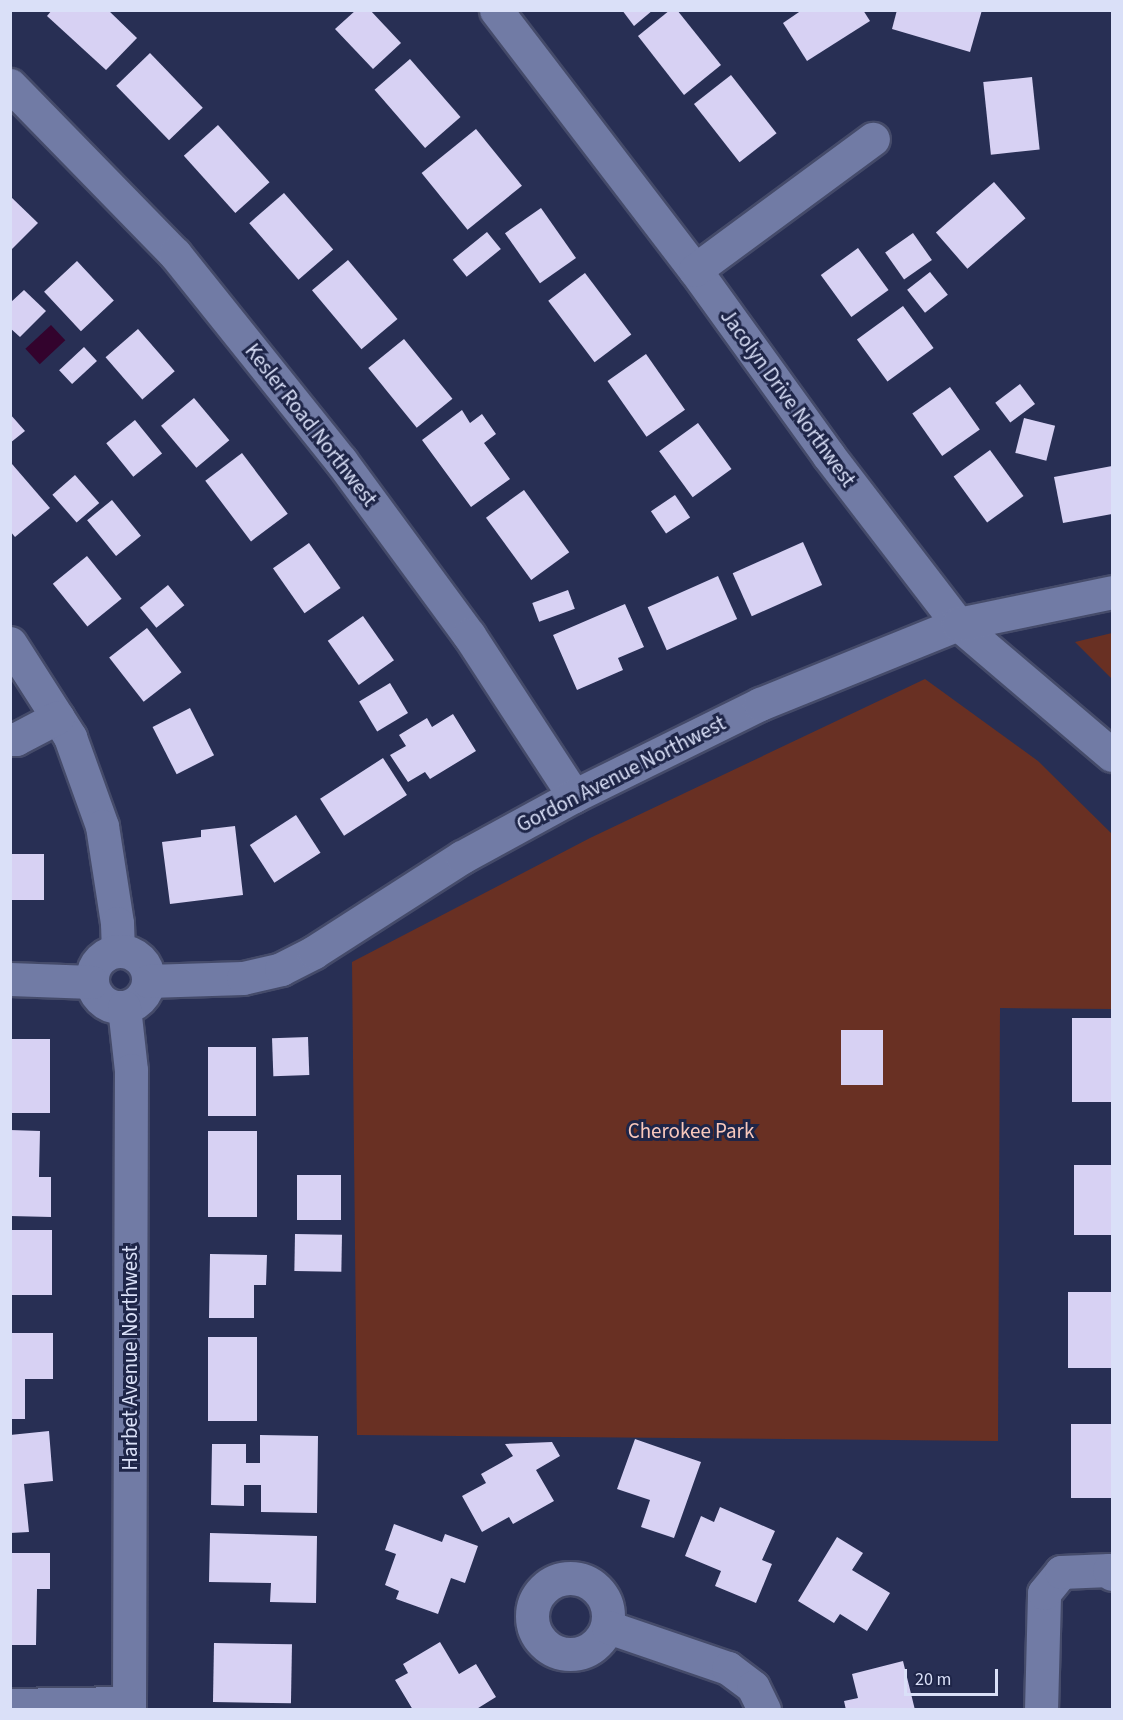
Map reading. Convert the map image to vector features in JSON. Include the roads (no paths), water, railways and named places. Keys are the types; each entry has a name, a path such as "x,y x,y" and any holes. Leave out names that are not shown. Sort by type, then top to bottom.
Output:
{"street":[{"name":"Jacolyn Drive Northwest","path":"496,10 695,270 829,456 958,624 1113,755"},
{"name":"Kesler Road Northwest","path":"10,85 176,254 341,461 469,635 574,796"},
{"path":"695,270 873,139"},
{"name":"Gordon Avenue Northwest","path":"148,981 243,978 281,969 314,952 462,857 574,796 760,704 958,624 1113,592"},
{"path":"10,643 70,736 102,826 117,923 118,951"},
{"path":"10,739 16,739 58,717"},
{"path":"118,951 136,956 147,971 148,981 140,998 123,1007 114,1006 99,998 92,982 96,964 102,958 118,951"},
{"path":"10,980 92,982"},
{"name":"Harbet Avenue Northwest","path":"123,1007 131,1070 129,1706"},
{"path":"1041,1710 1044,1593 1061,1572 1109,1570 1113,1574"},
{"path":"608,1627 728,1668 753,1687 764,1710"},
{"path":"10,1705 129,1706"}],"park label":[{"name":"Cherokee Park","path":"691,1131"}]}
